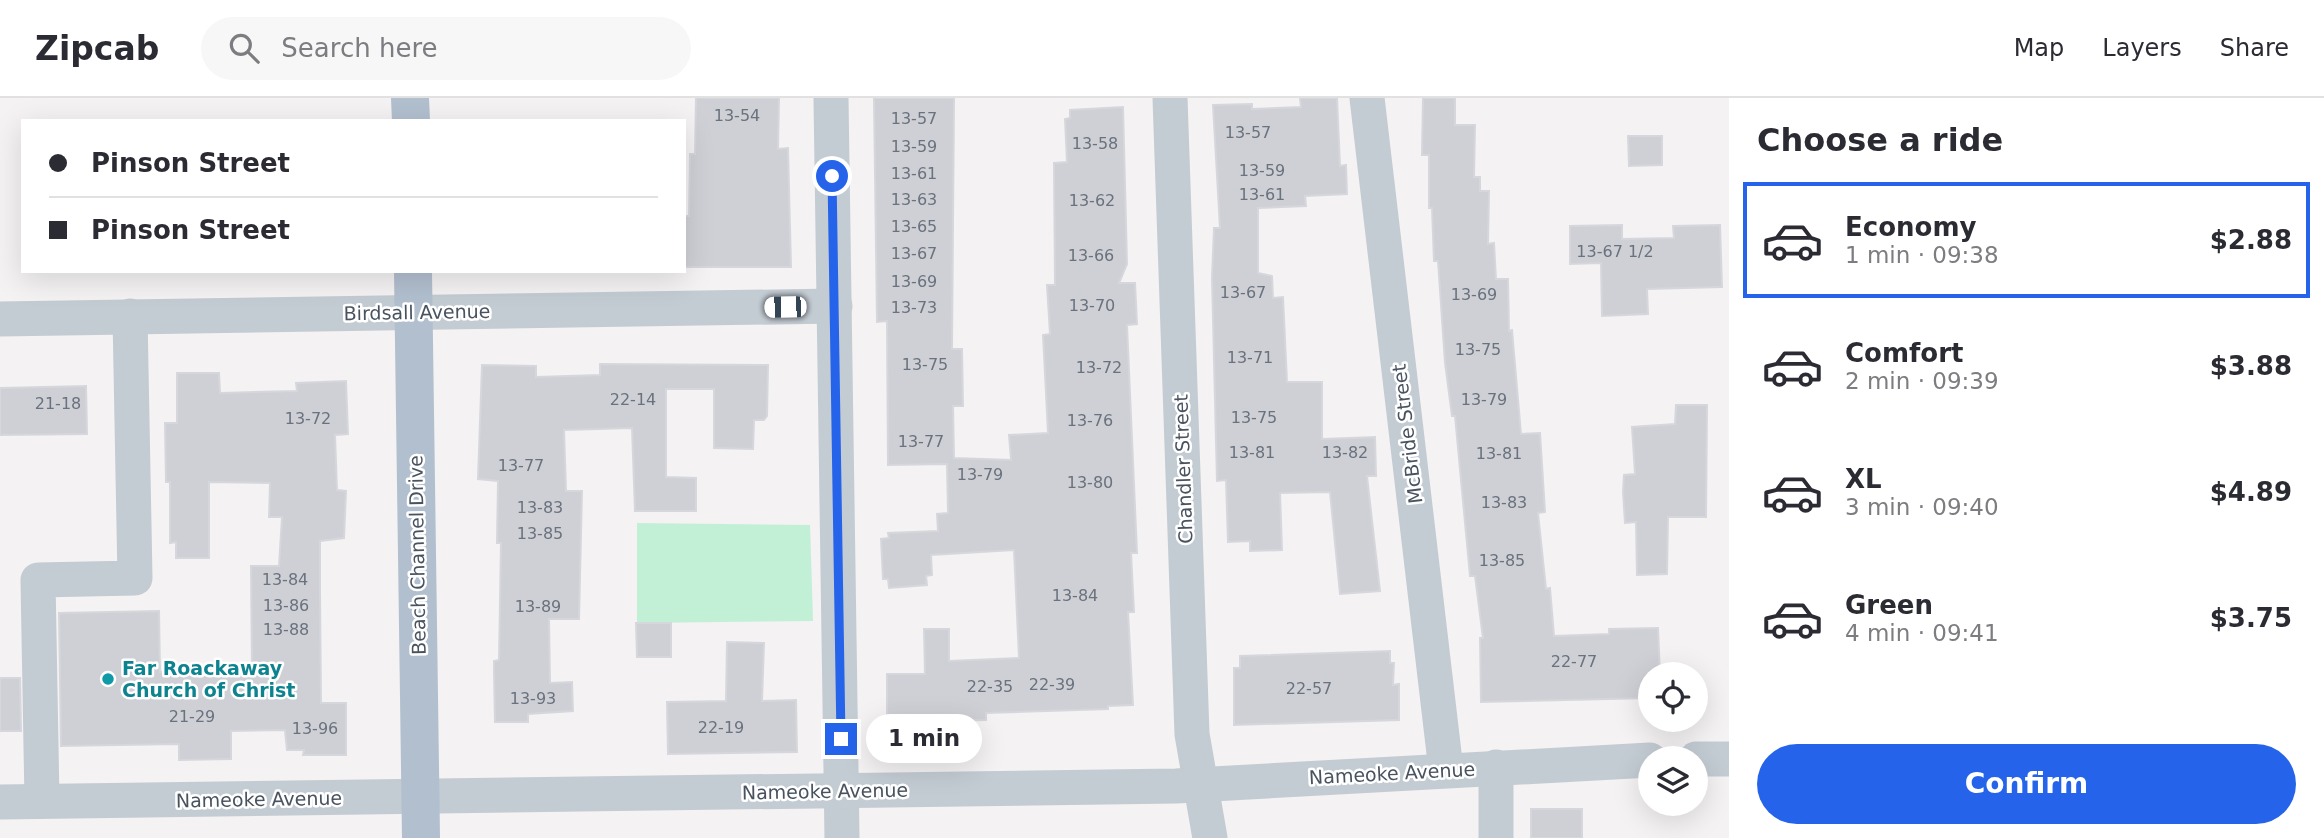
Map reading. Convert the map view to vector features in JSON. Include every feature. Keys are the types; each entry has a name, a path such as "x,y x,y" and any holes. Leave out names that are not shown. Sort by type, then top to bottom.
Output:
{"main road":[{"path":"410,98 411,119"},
{"name":"Beach Channel Drive","path":"413,273 421,838"}],"street":[{"path":"831,98 842,838"},
{"name":"Chandler Street","path":"1170,98 1192,734 1210,838"},
{"name":"McBride Street","path":"1367,98 1446,770"},
{"name":"Birdsall Avenue","path":"0,319 835,306"},
{"path":"41,801 38,580 135,578 130,316"},
{"path":"1708,759 1729,758"},
{"name":"Nameoke Avenue","path":"0,802 1201,785 1638,761"},
{"path":"1496,767 1496,838"}],"green space":[{"path":"637,523 810,525 813,621 637,623"}],"building":[{"path":"696,98 779,98 778,149 788,148 791,267 686,267 690,154 695,154"},
{"path":"874,98 954,98 952,349 962,349 963,406 953,406 954,458 1011,460 1009,435 1048,433 1043,335 1050,334 1047,285 1055,285 1054,163 1067,162 1065,119 1070,118 1070,110 1123,107 1127,264 1119,283 1135,283 1137,324 1127,325 1137,553 1131,553 1134,612 1128,612 1133,705 1108,706 1108,709 986,713 986,720 941,721 941,728 934,728 934,733 894,734 894,728 887,728 887,674 925,674 924,629 949,629 949,661 1019,658 1014,550 931,555 932,575 926,576 927,585 889,588 888,579 883,579 881,539 889,538 888,533 938,531 937,514 948,513 947,464 888,465 887,321 877,322"},
{"path":"1300,98 1337,98 1340,166 1346,165 1347,194 1305,196 1306,206 1258,208 1258,273 1272,276 1273,298 1283,297 1287,382 1322,382 1322,439 1375,437 1376,476 1367,476 1380,591 1340,594 1330,492 1280,493 1282,550 1250,551 1250,541 1228,542 1226,480 1217,481 1212,278 1214,228 1220,228 1213,105 1252,104 1252,109 1301,107"},
{"path":"1423,98 1455,98 1455,125 1475,125 1474,177 1480,177 1480,191 1489,191 1488,244 1494,243 1496,279 1508,279 1509,331 1512,330 1521,434 1540,433 1545,512 1538,513 1546,589 1550,588 1554,636 1609,634 1609,629 1658,628 1659,662 1638,662 1638,698 1481,702 1480,638 1483,638 1475,576 1470,576 1455,416 1452,416 1445,363 1438,261 1434,261 1432,208 1429,208 1429,155 1422,155"},
{"path":"1628,136 1662,136 1662,165 1629,166"},
{"path":"1622,225 1622,239 1674,238 1673,226 1720,225 1722,287 1647,289 1648,314 1602,316 1601,263 1570,264 1570,226"},
{"path":"600,364 768,365 767,416 764,420 754,420 753,449 714,448 714,389 666,389 666,477 696,478 696,511 635,511 632,428 564,430 566,491 582,491 579,619 549,619 550,683 572,682 573,711 528,714 528,722 495,722 494,661 499,660 501,543 497,543 498,481 478,479 482,365 536,366 536,377 600,375"},
{"path":"177,373 219,373 220,393 297,391 296,383 346,381 348,434 335,435 337,490 346,491 344,538 320,541 320,592 321,703 346,703 346,755 303,755 304,750 287,750 285,730 231,731 231,759 179,760 179,744 61,746 59,613 159,611 160,672 252,671 251,566 279,566 282,517 269,517 270,483 209,482 209,558 176,558 176,542 170,543 170,482 166,482 165,423 177,423"},
{"path":"86,386 87,434 0,435 0,388"},
{"path":"1676,405 1707,405 1706,517 1668,517 1667,574 1637,575 1636,522 1625,523 1623,492 1624,475 1635,474 1632,427 1675,424"},
{"path":"636,623 671,623 671,657 637,657"},
{"path":"727,642 764,643 762,701 796,700 797,752 668,754 667,702 726,701"},
{"path":"1390,651 1390,663 1394,663 1393,685 1399,684 1399,720 1234,725 1234,668 1240,668 1240,656"},
{"path":"0,678 20,678 21,731 0,731"},
{"path":"1531,809 1582,809 1582,838 1531,838"}],"place":[{"name":"Far Roackaway Church of Christ","path":"108,679"}],"route":[{"path":"832,176 841,739"}]}
